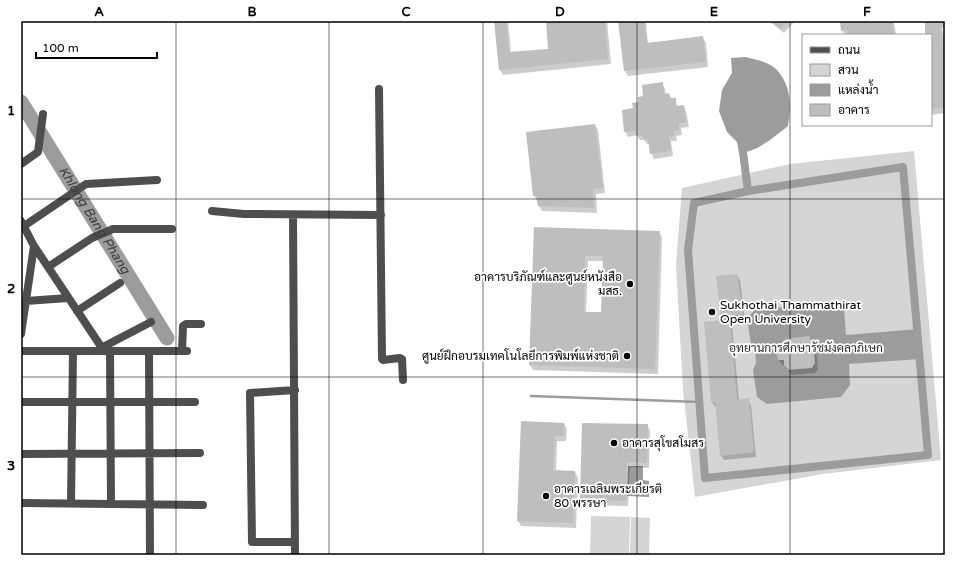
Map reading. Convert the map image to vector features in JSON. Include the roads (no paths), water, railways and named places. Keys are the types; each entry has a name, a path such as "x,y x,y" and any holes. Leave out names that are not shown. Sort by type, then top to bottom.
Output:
{"street":[{"path":"379,89 382,359 402,359 403,380"},
{"path":"21,164 38,152 43,114"},
{"path":"111,504 110,402 105,350 68,298 34,246 23,224 86,184 157,180"},
{"path":"212,211 244,214 381,215"},
{"path":"294,215 295,555"},
{"path":"48,267 92,238 113,229 172,229"},
{"path":"21,334 34,246"},
{"path":"77,311 120,283"},
{"path":"26,301 68,298"},
{"path":"105,350 151,322"},
{"path":"21,351 184,351 183,326 186,324 201,324"},
{"path":"71,504 73,351"},
{"path":"149,351 150,555"},
{"path":"295,390 250,393 252,542 295,542"},
{"path":"21,402 195,402"},
{"path":"21,454 200,453"},
{"path":"21,503 203,504"}],"water":[{"path":"746,57 767,63 774,67 782,76 788,90 790,111 788,126 759,147 739,153 737,142 727,132 719,111 722,90 732,73 731,58"},
{"path":"831,302 844,310 846,335 918,329 920,359 849,364 850,385 841,397 767,404 757,397 753,370 756,363 755,350 751,345 747,318 755,310"},
{"path":"628,466 643,466 643,480 649,481 649,497 627,496"}],"waterway":[{"name":"Khlong Bang Phang","path":"21,102 167,338"},
{"path":"743,152 748,191"},
{"path":"903,167 928,455 705,478 688,250 694,203 748,191 903,167"},
{"path":"531,396 699,402"}],"place":[{"name":"อาคารบริภัณฑ์และศูนย์หนังสือ มสธ.","path":"630,284"},
{"name":"Sukhothai Thammathirat Open University","path":"712,312"},
{"name":"ศูนย์ฝึกอบรมเทคโนโลยีการพิมพ์แห่งชาติ","path":"627,356"},
{"name":"อาคารสุโขสโมสร","path":"614,443"},
{"name":"อาคารเฉลิมพระเกียรติ 80 พรรษา","path":"546,496"}],"park label":[{"name":"อุทยานการศึกษารัชมังคลาภิเษก","path":"806,348"}]}
